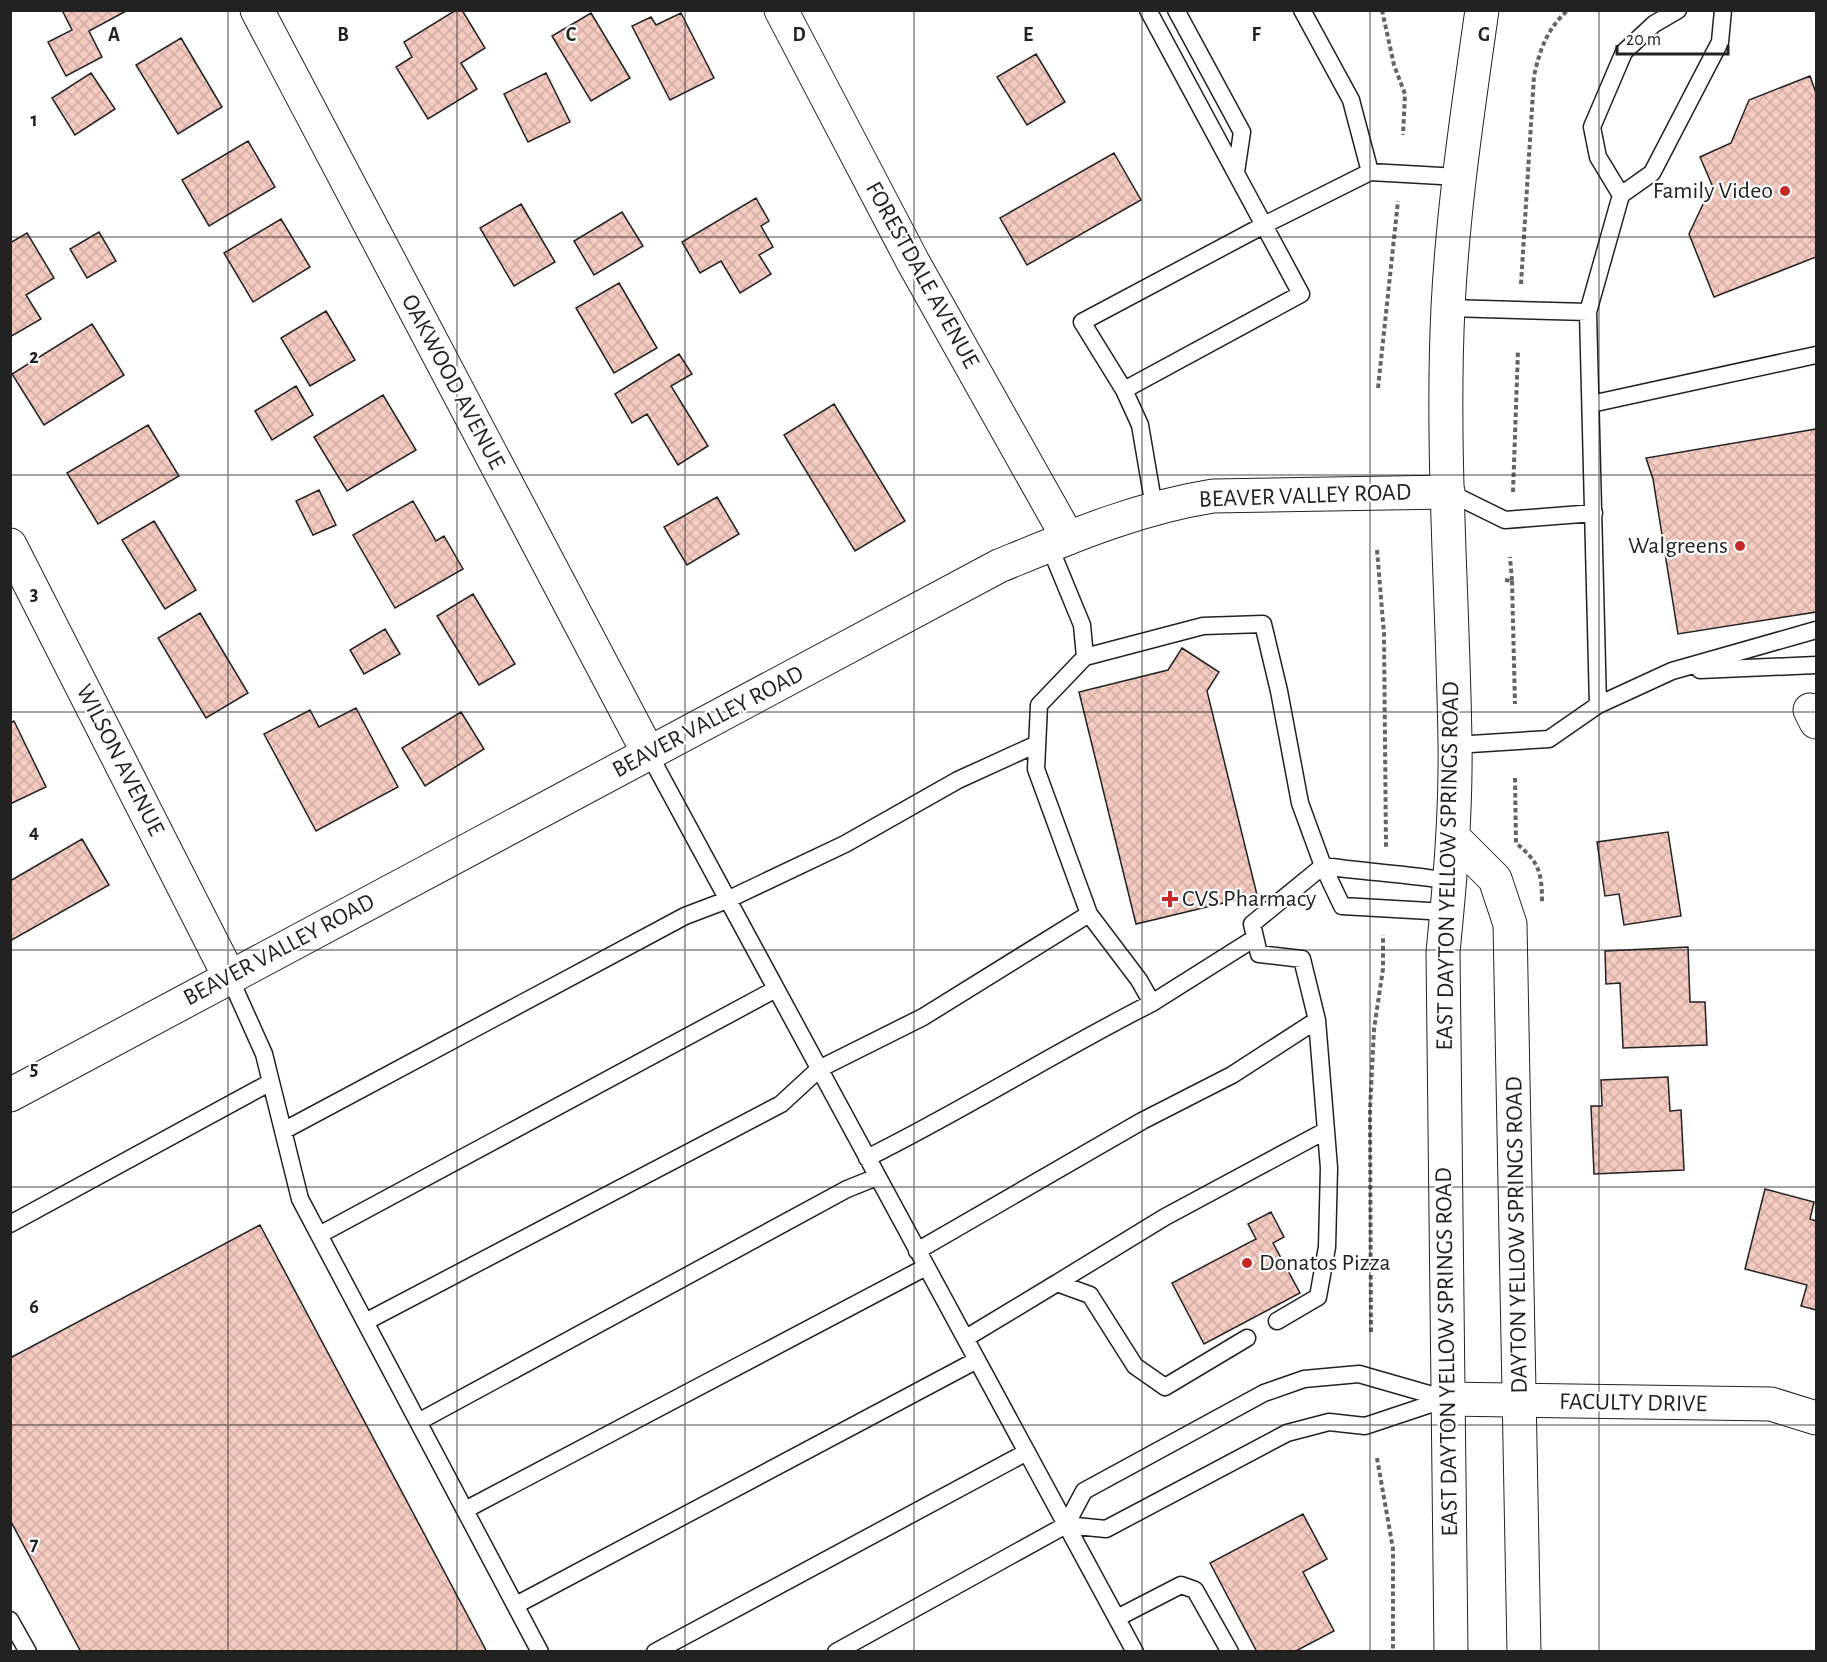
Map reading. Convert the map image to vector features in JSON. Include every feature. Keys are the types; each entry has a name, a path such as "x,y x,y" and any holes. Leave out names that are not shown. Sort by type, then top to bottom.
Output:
{"street":[{"name":"OAKWOOD AVENUE","path":"257,10 649,754"},
{"name":"FORESTDALE AVENUE","path":"781,10 1059,541"},
{"name":"EAST DAYTON YELLOW SPRINGS ROAD","path":"1451,1652 1446,1399 1443,951 1454,838 1455,745 1448,492 1448,308 1459,177 1482,10"},
{"name":"BEAVER VALLEY ROAD","path":"10,1095 999,566 1102,523 1154,507 1213,496 1448,492"},
{"name":"WILSON AVENUE","path":"10,545 229,976"},
{"name":"DAYTON YELLOW SPRINGS ROAD","path":"1454,838 1495,879 1510,924 1521,1401 1524,1652"},
{"name":"FACULTY DRIVE","path":"1446,1399 1771,1404 1816,1418"}],"lane":[{"path":"1124,390 1302,294 1148,10"},
{"path":"1176,10 1242,132 1236,172"},
{"path":"1302,10 1351,100 1370,172"},
{"path":"1621,195 1598,157 1592,127 1624,52 1654,24 1678,10"},
{"path":"1598,705 1588,312 1621,195 1652,172 1720,42 1723,10"},
{"path":"1154,507 1140,425 1124,390 1082,322 1266,224 1370,172 1459,177"},
{"path":"1448,308 1588,312"},
{"path":"1591,404 1816,355"},
{"path":"1448,492 1505,520 1594,513"},
{"path":"1059,541 1082,625 1085,657"},
{"path":"1152,1003 1139,980 1089,914 1036,769 1039,705 1085,657 1203,626 1263,624 1280,691 1300,803 1323,866 1342,906 1448,896"},
{"path":"1455,745 1549,739 1598,705 1672,671 1816,630"},
{"path":"1672,671 1816,665"},
{"path":"283,1131 685,916 727,900 845,844 958,780 1037,744"},
{"path":"649,754 1135,1652"},
{"path":"1323,866 1363,872 1401,873 1448,896"},
{"path":"867,1158 938,1123 1028,1069 1152,1003 1253,931 1323,866"},
{"path":"365,1322 781,1104 819,1070 923,1017 1089,914"},
{"path":"1253,931 1259,954 1302,959 1317,1020 1329,1168 1327,1248 1318,1297 1277,1321"},
{"path":"229,976 264,1054 300,1199 540,1652"},
{"path":"319,1235 776,989"},
{"path":"917,1251 1132,1126 1232,1075 1317,1020"},
{"path":"10,1224 271,1082"},
{"path":"966,1338 1165,1217 1325,1131"},
{"path":"418,1422 847,1189 877,1177"},
{"path":"465,1510 926,1267"},
{"path":"1057,1283 1090,1295 1135,1366 1165,1388 1247,1338"},
{"path":"516,1605 977,1360"},
{"path":"836,1652 1066,1525 1084,1491 1264,1393 1304,1379 1359,1374 1446,1399"},
{"path":"1066,1525 1106,1529 1287,1433 1329,1422 1365,1426 1446,1399"},
{"path":"655,1652 1027,1452"},
{"path":"1117,1618 1181,1585 1189,1586 1195,1590 1230,1652"},
{"path":"10,1620 28,1652"}],"path":[{"path":"1382,10 1394,64 1405,94 1402,135"},
{"path":"1521,286 1534,75 1540,47 1549,29 1568,10"},
{"path":"1378,388 1398,190"},
{"path":"1513,492 1518,350"},
{"path":"1377,550 1384,634 1386,850"},
{"path":"1510,557 1515,704"},
{"path":"1505,580 1512,581"},
{"path":"1371,1332 1370,1110 1374,1029 1383,969 1383,928"},
{"path":"1377,1458 1393,1549 1393,1652"}],"building":[{"path":"62,10 128,10 89,31 102,57 66,76 48,42 72,30"},
{"path":"456,10 462,10 485,48 461,63 477,89 428,119 396,67 412,57 404,42"},
{"path":"591,13 630,78 591,101 552,36"},
{"path":"681,13 714,78 670,100 632,26 651,17 656,25"},
{"path":"181,38 222,107 178,134 136,65"},
{"path":"1036,54 1065,102 1027,125 997,77"},
{"path":"91,73 115,109 75,135 52,98"},
{"path":"546,73 570,122 528,142 504,94"},
{"path":"1810,76 1816,93 1816,257 1714,297 1689,234 1712,185 1700,157 1731,143 1749,100"},
{"path":"248,141 275,187 209,226 182,180"},
{"path":"1114,153 1141,200 1027,265 1000,218"},
{"path":"756,198 769,221 761,226 773,247 759,255 771,274 740,293 721,261 700,273 682,242"},
{"path":"521,204 555,262 514,286 480,228"},
{"path":"622,212 643,246 594,275 574,241"},
{"path":"281,219 310,267 253,302 224,253"},
{"path":"99,232 116,261 87,278 70,249"},
{"path":"27,233 54,278 26,295 41,319 10,337 10,243"},
{"path":"619,283 657,348 614,373 576,308"},
{"path":"326,311 355,360 310,386 281,338"},
{"path":"92,324 124,375 44,425 12,374"},
{"path":"679,354 692,374 671,386 708,446 678,465 647,414 632,423 615,394"},
{"path":"296,386 313,415 272,440 255,411"},
{"path":"383,395 416,450 347,491 314,437"},
{"path":"834,404 905,521 855,551 784,435"},
{"path":"148,425 179,476 98,524 67,473"},
{"name":"Walgreens","path":"1816,429 1816,612 1678,634 1653,479 1646,458"},
{"path":"319,490 336,525 313,535 296,501"},
{"path":"717,497 739,534 687,565 664,527"},
{"path":"413,501 436,541 444,536 463,569 395,608 353,535"},
{"path":"154,521 196,590 165,609 122,540"},
{"path":"473,594 515,664 479,685 437,616"},
{"path":"200,613 248,693 206,718 158,638"},
{"path":"385,629 400,654 364,674 350,650"},
{"name":"CVS Pharmacy","path":"1182,648 1219,672 1207,691 1257,895 1136,924 1079,692 1168,670"},
{"path":"356,708 398,787 316,831 264,734 310,710 319,727"},
{"path":"461,712 484,749 425,786 402,748"},
{"path":"14,721 46,787 10,804 10,723"},
{"path":"1668,832 1681,916 1624,925 1619,894 1605,896 1597,842"},
{"path":"82,839 109,885 10,941 10,881"},
{"path":"1688,947 1690,1002 1705,1002 1707,1045 1623,1048 1620,983 1606,984 1605,951"},
{"path":"1668,1077 1670,1111 1681,1110 1684,1170 1594,1174 1591,1106 1602,1106 1601,1080"},
{"path":"1765,1189 1814,1202 1810,1219 1816,1221 1816,1310 1801,1306 1807,1285 1745,1269"},
{"name":"Donatos Pizza","path":"1271,1212 1284,1237 1273,1243 1300,1293 1204,1344 1172,1283 1256,1239 1248,1224"},
{"path":"260,1225 487,1652 81,1652 10,1520 10,1358"},
{"path":"1303,1514 1327,1559 1303,1572 1334,1631 1294,1652 1257,1652 1210,1563"}],"place":[{"name":"Family Video","path":"1785,191"},
{"name":"Walgreens","path":"1740,546"},
{"name":"CVS Pharmacy","path":"1170,899"},
{"name":"Donatos Pizza","path":"1247,1263"}]}
